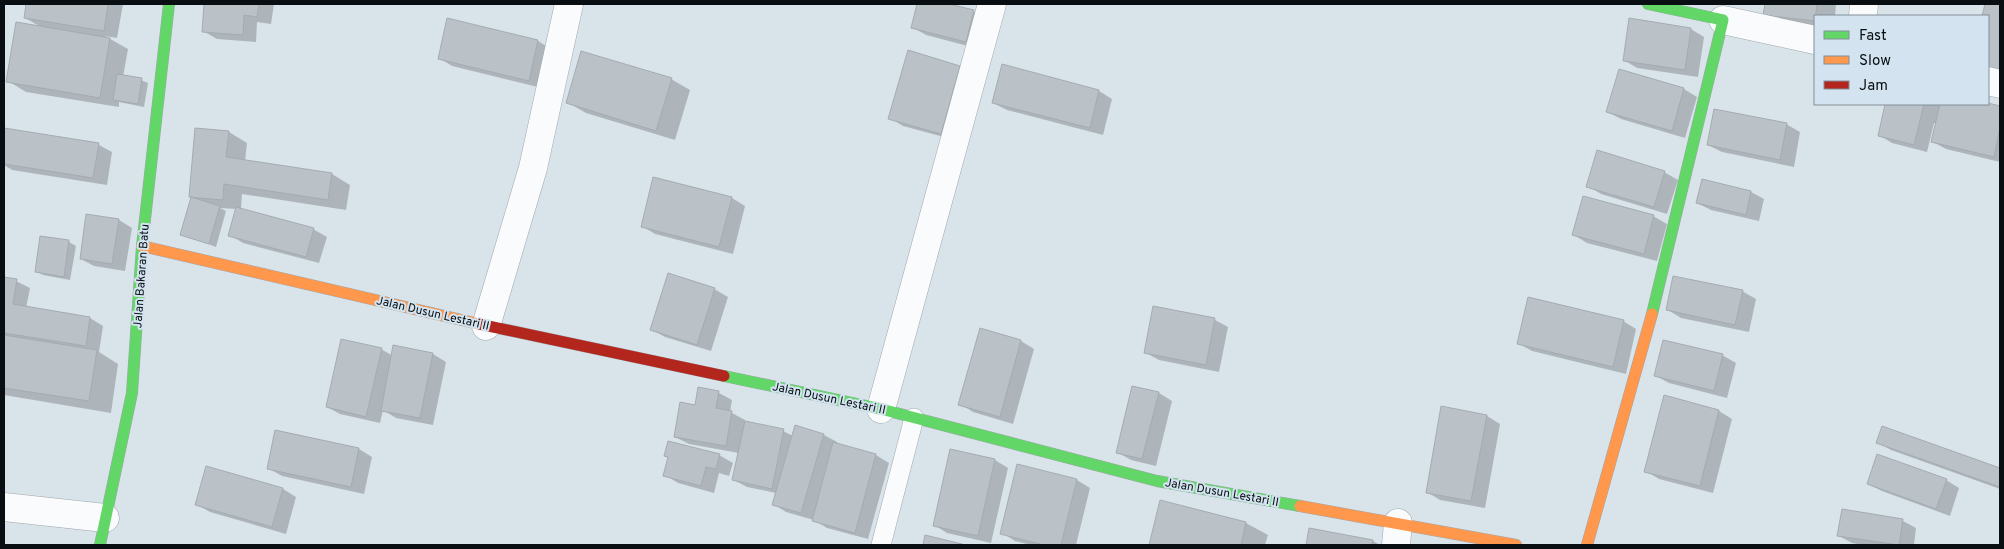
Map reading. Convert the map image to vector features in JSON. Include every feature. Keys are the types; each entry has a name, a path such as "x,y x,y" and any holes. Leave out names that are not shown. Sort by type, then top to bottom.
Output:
{"main road":[{"name":"Jalan Bakaran Batu","path":"100,545 132,393 142,246 169,4"},
{"path":"1587,545 1648,327 1723,20 1648,4"},
{"name":"Jalan Dusun Lestari II","path":"142,246 486,326 881,410 1156,481 1397,534 1516,545"}],"street":[{"path":"486,326 533,168 569,4"},
{"path":"881,410 992,4"},
{"path":"1723,20 1814,40"},
{"path":"4,507 106,518"}],"lane":[{"path":"881,545 914,418"}],"building":[{"path":"26,4 108,4 104,31 24,18"},
{"path":"204,4 259,4 257,17 244,15 243,35 202,32"},
{"path":"917,4 949,4 974,10 966,42 911,28"},
{"path":"1765,4 1817,4 1814,21 1763,15"},
{"path":"1985,4 2000,4 2000,72 1989,68 1989,15 1982,15"},
{"path":"447,18 538,40 529,81 438,59"},
{"path":"1629,18 1691,28 1685,70 1623,61"},
{"path":"16,22 110,38 100,98 6,82"},
{"path":"908,50 960,66 941,134 888,119"},
{"path":"581,51 672,78 656,131 566,103"},
{"path":"1002,64 1099,90 1090,128 992,103"},
{"path":"1619,69 1684,88 1672,131 1606,112"},
{"path":"117,74 142,78 138,104 113,100"},
{"path":"1989,103 2000,106 2000,128 1994,157 1931,142 1940,105 1989,105"},
{"path":"1885,105 1924,105 1914,145 1878,136"},
{"path":"1714,109 1787,123 1780,160 1707,145"},
{"path":"4,128 99,143 93,178 4,164"},
{"path":"195,128 229,131 226,157 332,173 328,200 224,184 223,200 189,197"},
{"path":"1597,150 1665,171 1654,207 1586,187"},
{"path":"653,177 732,197 719,247 641,227"},
{"path":"1702,179 1751,191 1746,215 1696,203"},
{"path":"1583,196 1654,215 1644,254 1572,235"},
{"path":"191,197 220,206 209,244 180,235"},
{"path":"236,207 314,228 306,257 228,236"},
{"path":"86,214 119,219 112,264 80,259"},
{"path":"40,236 69,240 64,277 35,272"},
{"path":"668,273 715,288 697,345 650,330"},
{"path":"1673,276 1743,290 1735,325 1666,310"},
{"path":"4,277 17,279 13,304 90,317 86,346 4,333"},
{"path":"1528,297 1624,320 1613,367 1517,344"},
{"path":"1153,306 1215,318 1206,365 1144,353"},
{"path":"980,328 1021,340 1000,417 958,405"},
{"path":"4,335 97,350 89,401 4,388"},
{"path":"341,339 382,348 366,417 326,407"},
{"path":"1663,340 1723,354 1714,391 1654,376"},
{"path":"393,345 433,353 420,418 381,411"},
{"path":"1132,386 1159,392 1142,459 1116,453"},
{"path":"698,387 719,391 716,408 732,411 726,446 674,437 680,402 695,405"},
{"path":"1664,395 1719,410 1700,486 1644,472"},
{"path":"1441,406 1487,415 1471,501 1426,493"},
{"path":"745,421 784,429 772,489 732,480"},
{"path":"795,425 824,434 801,513 772,505"},
{"path":"1882,426 2000,468 2000,487 1876,443"},
{"path":"275,430 359,448 351,487 267,469"},
{"path":"668,441 720,454 716,469 706,467 701,486 663,476 668,457 664,456"},
{"path":"833,442 876,454 855,533 812,521"},
{"path":"950,449 995,459 978,536 933,526"},
{"path":"1877,454 1947,479 1936,509 1867,484"},
{"path":"1017,464 1077,479 1061,545 1044,545 1000,534"},
{"path":"206,466 283,488 272,527 195,505"},
{"path":"1160,500 1246,522 1241,545 1149,545"},
{"path":"1842,509 1903,519 1899,545 1837,536"},
{"path":"1309,528 1373,540 1372,545 1306,545"},
{"path":"925,535 966,545 923,545"}],"traffic: fast":[{"path":"100,545 132,393 142,246 169,4"},
{"path":"1648,4 1723,20 1652,314"},
{"path":"724,376 881,409 1157,481 1300,506"}],"traffic: slow":[{"path":"142,246 479,324"},
{"path":"1587,545 1652,314"},
{"path":"1300,506 1516,545"}],"traffic: jam":[{"path":"479,324 724,376"}]}
